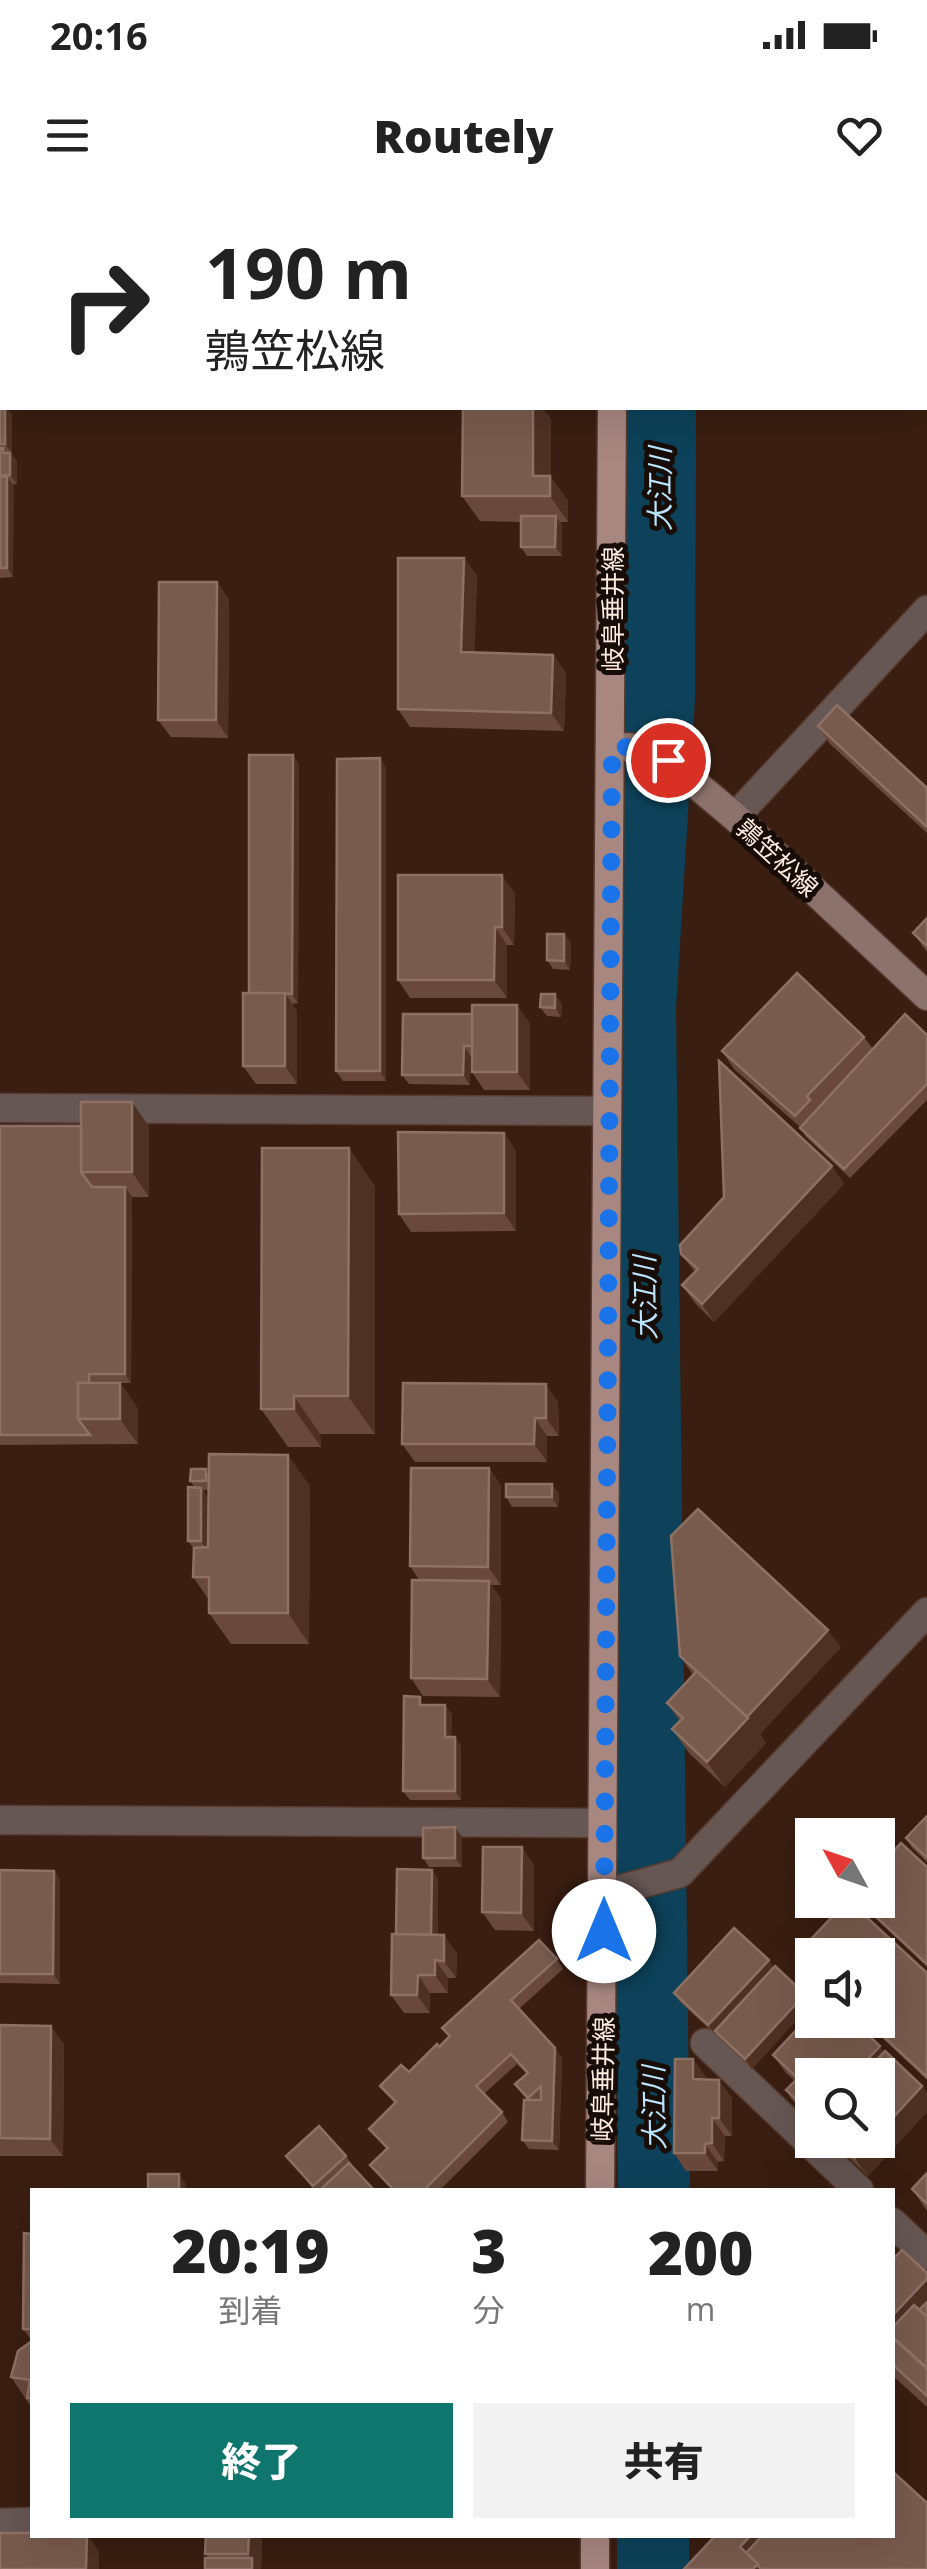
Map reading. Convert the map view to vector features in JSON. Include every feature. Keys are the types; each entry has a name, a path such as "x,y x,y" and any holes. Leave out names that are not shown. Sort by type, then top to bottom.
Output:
{"main road":[{"name":"岐阜垂井線","path":"600,2188 618,1891 602,1823 607,1110 624,747 612,410"},
{"name":"鶉笠松線","path":"624,747 668,760 735,816 927,996"},
{"path":"595,2538 595,2569"}],"street":[{"path":"735,816 927,610"},
{"path":"0,1108 607,1110"},
{"path":"618,1891 680,1872 927,1612"},
{"path":"0,1820 602,1823"},
{"path":"705,2044 857,2188"},
{"path":"895,2225 927,2255"},
{"path":"0,2522 30,2522"}],"building":[{"path":"0,410 5,410 5,444 0,444"},
{"path":"463,410 533,410 533,476 550,476 550,496 462,496"},
{"path":"0,448 3,453 10,453 10,475 0,476"},
{"path":"0,476 7,477 7,568 0,568"},
{"path":"521,516 556,516 555,547 521,547"},
{"path":"398,558 464,558 461,652 553,655 551,713 398,709"},
{"path":"159,582 217,582 216,720 158,720"},
{"path":"837,705 927,788 927,827 818,726"},
{"path":"249,755 293,755 292,994 249,993"},
{"path":"380,758 380,1071 336,1071 337,759"},
{"path":"398,875 502,875 502,927 495,927 494,980 398,980"},
{"path":"927,918 927,946 913,933"},
{"path":"547,934 564,934 564,961 547,960"},
{"path":"797,973 864,1037 807,1096 810,1100 795,1116 722,1051"},
{"path":"243,993 285,993 285,1066 243,1066"},
{"path":"541,994 555,994 555,1008 540,1007"},
{"path":"472,1005 517,1005 517,1072 472,1072"},
{"path":"403,1014 472,1014 472,1046 464,1046 463,1075 402,1075"},
{"path":"905,1014 927,1035 927,1084 844,1169 800,1128"},
{"path":"719,1061 832,1166 702,1304 682,1285 698,1269 681,1254 680,1245 724,1197"},
{"path":"81,1102 132,1102 132,1172 81,1172"},
{"path":"0,1126 81,1126 81,1172 92,1187 125,1187 125,1374 89,1374 89,1383 78,1383 78,1419 90,1435 0,1435"},
{"path":"398,1132 504,1133 504,1213 399,1214"},
{"path":"262,1148 349,1148 348,1396 294,1396 294,1409 261,1409"},
{"path":"78,1383 120,1383 120,1419 78,1419"},
{"path":"403,1383 546,1384 546,1418 535,1418 534,1444 402,1444"},
{"path":"209,1454 288,1455 288,1613 209,1613 209,1577 193,1577 194,1548 208,1547"},
{"path":"411,1468 489,1468 488,1567 410,1566"},
{"path":"191,1469 206,1469 206,1481 190,1481"},
{"path":"506,1484 552,1484 552,1497 506,1497"},
{"path":"188,1487 201,1488 201,1541 188,1541"},
{"path":"698,1509 828,1630 747,1717 680,1656 671,1536"},
{"path":"412,1580 489,1581 487,1679 411,1678"},
{"path":"697,1671 748,1718 707,1762 672,1729 683,1718 667,1703"},
{"path":"404,1696 420,1697 420,1705 445,1705 445,1737 455,1737 455,1791 403,1791"},
{"path":"927,1816 927,1858 906,1838"},
{"path":"455,1827 455,1858 423,1858 423,1828"},
{"path":"901,1843 927,1867 927,1964 877,1918 895,1918 895,1850"},
{"path":"483,1847 522,1847 521,1913 482,1912"},
{"path":"397,1869 432,1870 431,1935 396,1934"},
{"path":"0,1870 54,1871 53,1974 0,1974"},
{"path":"831,1918 867,1918 889,1938 812,1938"},
{"path":"734,1928 769,1960 708,2025 674,1993"},
{"path":"392,1934 444,1935 444,1961 435,1960 435,1975 418,1975 417,1995 391,1995"},
{"path":"539,1940 557,1959 511,2000 555,2048 552,2141 522,2140 524,2100 541,2100 541,2086 528,2098 515,2084 528,2073 511,2054 476,2086 502,2112 426,2188 392,2188 370,2165 388,2148 369,2129 396,2102 380,2086 401,2065 409,2072 437,2044 439,2047 450,2036 442,2028"},
{"path":"895,1943 927,1973 927,2077 885,2038 895,2038"},
{"path":"775,1966 795,1985 795,2005 745,2059 715,2031"},
{"path":"0,2025 51,2026 50,2139 0,2138"},
{"path":"795,2031 795,2038 871,2038 880,2046 869,2058 795,2058 795,2076 773,2055"},
{"path":"675,2059 693,2059 693,2079 719,2080 719,2118 712,2118 712,2143 705,2144 705,2153 674,2153"},
{"path":"895,2060 922,2086 895,2115"},
{"path":"795,2081 795,2098 786,2090"},
{"path":"319,2126 346,2156 313,2186 286,2156"},
{"path":"349,2163 372,2188 322,2188"},
{"path":"927,2173 927,2204 912,2189"},
{"path":"148,2174 179,2174 179,2188 148,2188"},
{"path":"24,2233 30,2234 30,2329 23,2329"},
{"path":"902,2250 927,2273 927,2279 895,2313 895,2257"},
{"path":"914,2305 927,2314 927,2368 895,2339 895,2325"},
{"path":"895,2340 927,2369 927,2396 895,2367"},
{"path":"30,2342 30,2380 11,2377 18,2351"},
{"path":"895,2474 927,2503 927,2569 761,2569 746,2553 760,2538 895,2538"},
{"path":"0,2533 30,2533 30,2538 87,2538 86,2569 0,2569"},
{"path":"206,2538 249,2538 248,2554 205,2554"},
{"path":"713,2538 748,2538 740,2547 758,2564 753,2569 684,2569"},
{"path":"205,2558 252,2558 252,2569 205,2569"}],"waterway":[{"name":"大江川","path":"654,2188 640,1008 659,698 660,410"},
{"name":"大江川","path":"653,2538 653,2569"}],"route":[{"path":"604,1931 606,1150 612,746 637,748 668,760"}]}
